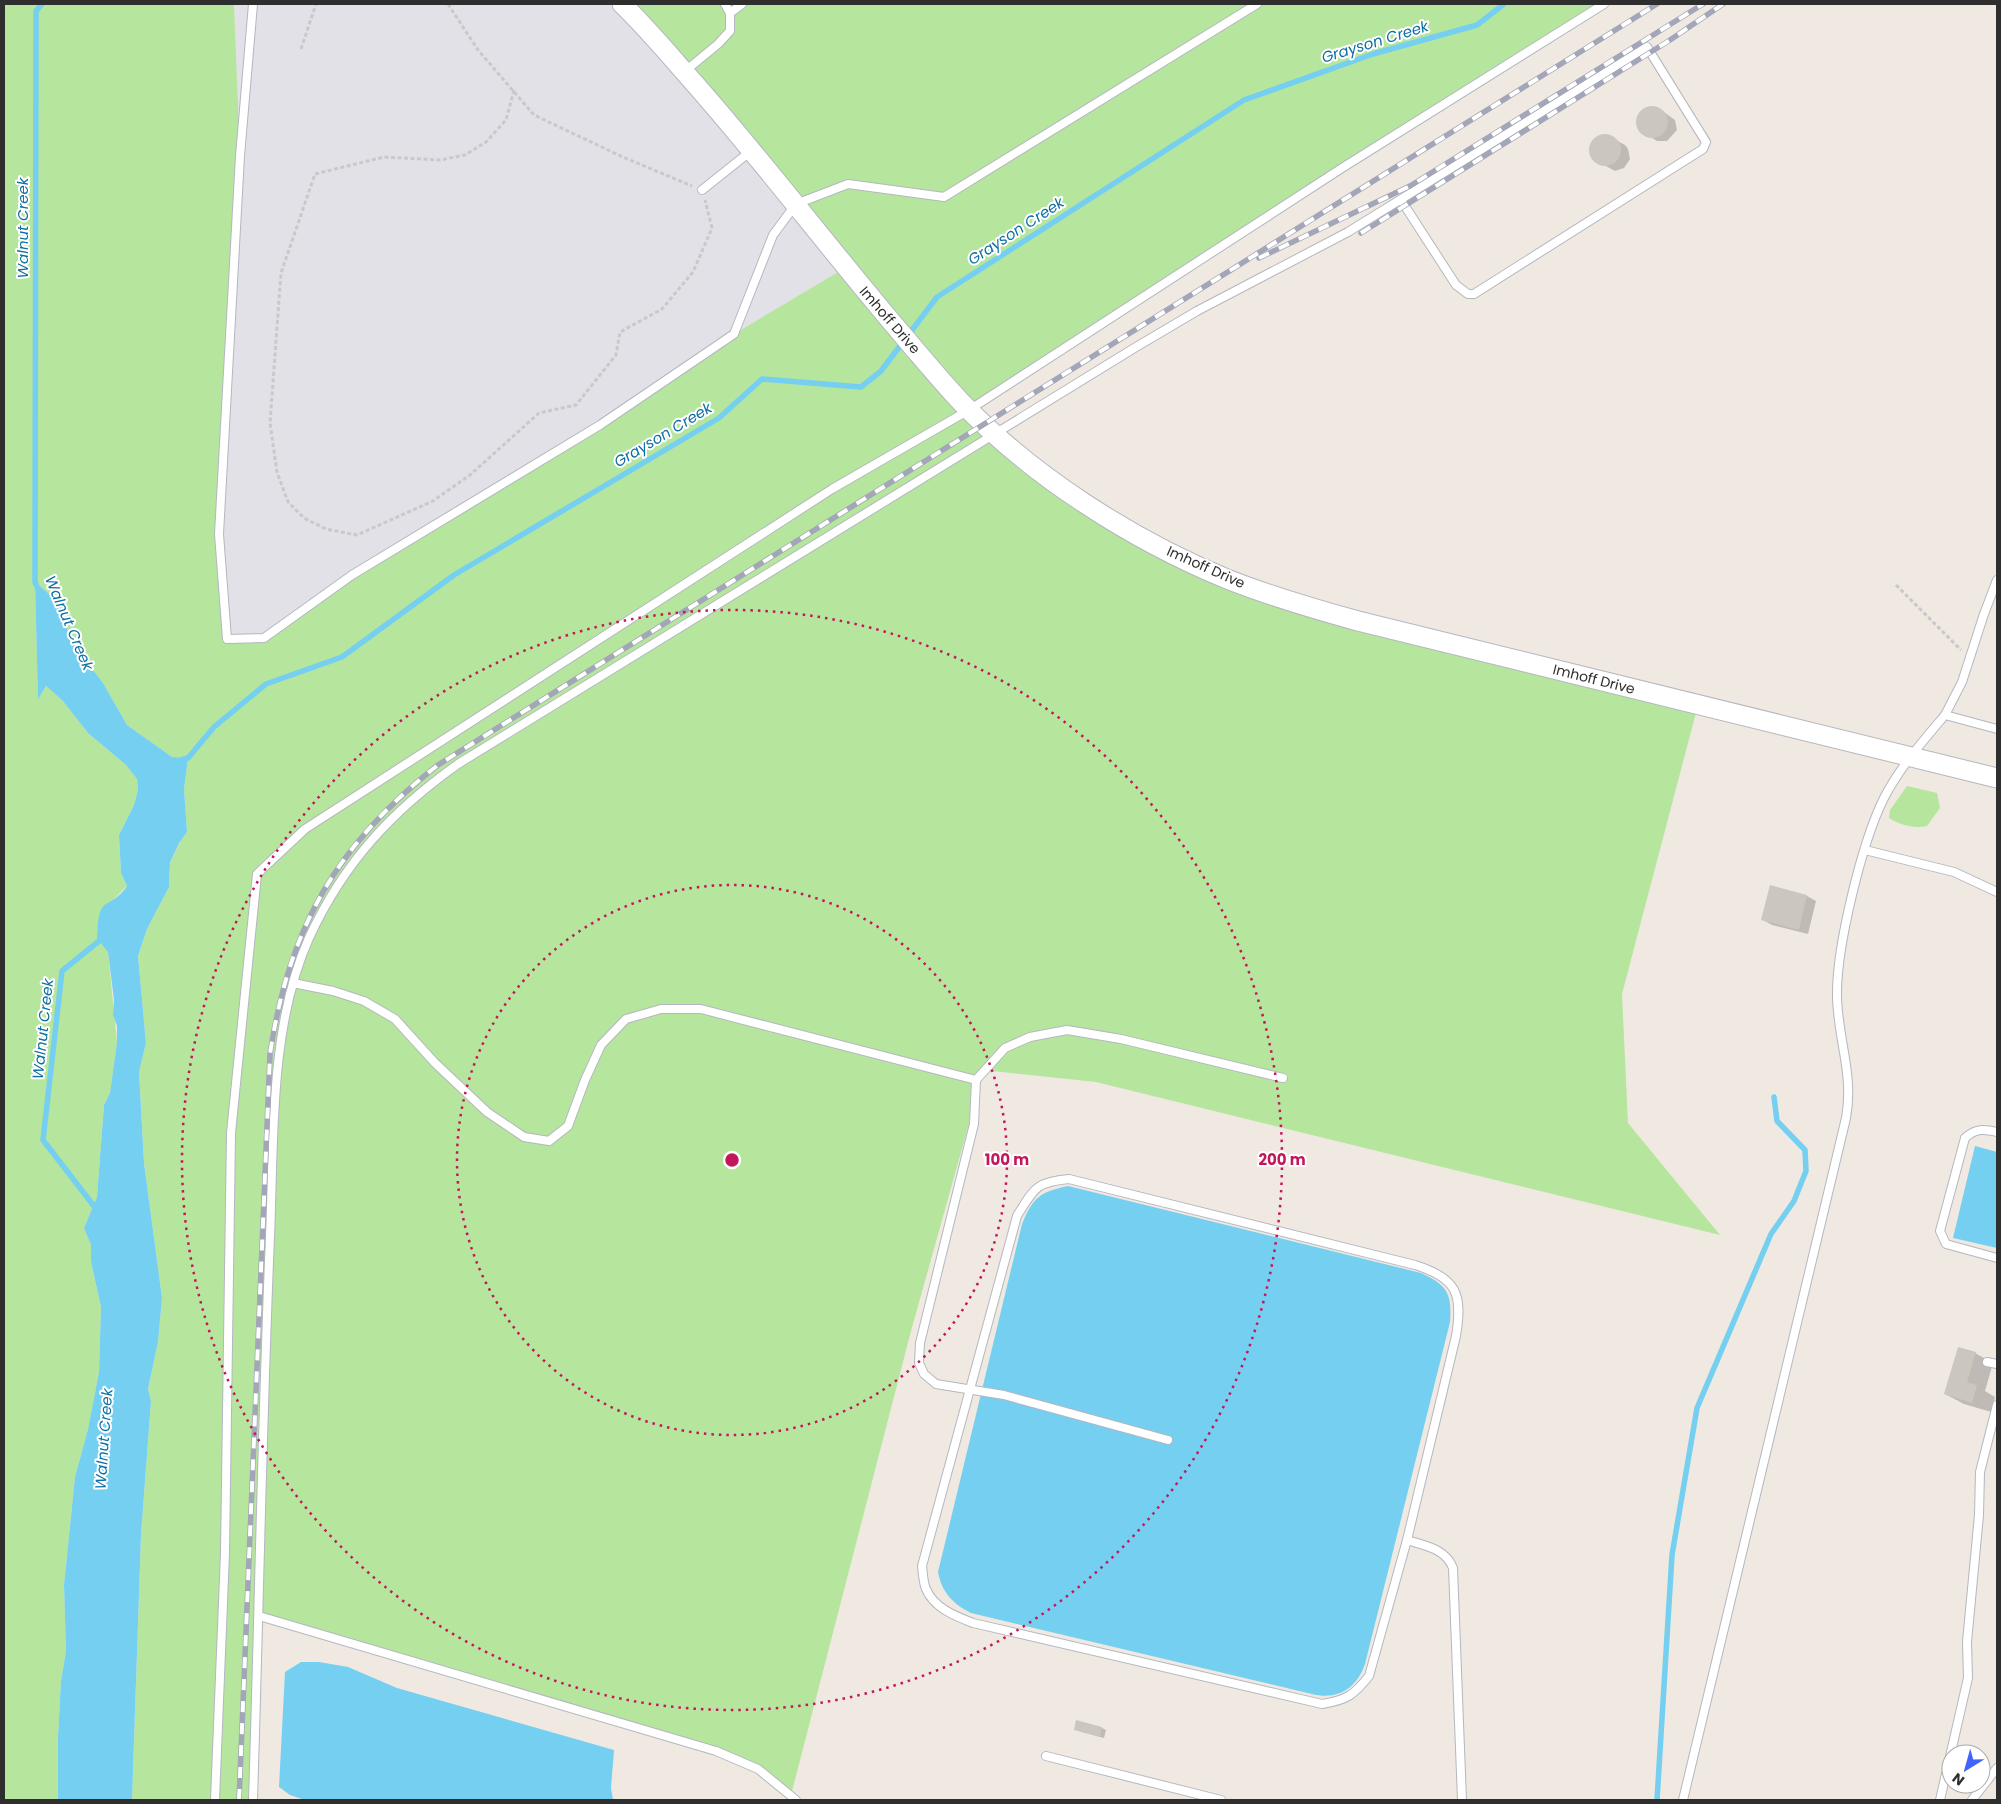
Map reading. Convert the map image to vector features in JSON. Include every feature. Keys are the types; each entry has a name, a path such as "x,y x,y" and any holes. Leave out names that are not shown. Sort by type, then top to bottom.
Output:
{"street":[{"name":"Imhoff Drive","path":"622,4 753,150 846,268 965,406 994,434 1058,484 1148,540 1226,578 1291,603 1368,624 1997,778"}],"lane":[{"path":"253,4 240,156 219,534 227,638 264,638 352,575 600,425 734,334 774,235 796,204 848,184 944,197 1257,4"},
{"path":"684,72 718,44 730,31 730,13 725,4"},
{"path":"730,13 742,4"},
{"path":"216,1800 226,1553 231,1133 257,874 306,829 832,489 1604,4"},
{"path":"253,1800 264,1364 276,1106 281,1040 293,983 309,938 331,897 355,859 384,825 419,792 504,735 1197,311 1314,251 1401,200 1647,47 1706,142 1702,149 1474,294 1468,294 1456,285 1401,200"},
{"path":"702,190 753,150"},
{"path":"1683,1800 1846,1118 1850,1081 1837,997 1844,939 1865,850 1874,818 1885,796 1910,757 1945,715 1962,682 1997,580"},
{"path":"1945,715 1997,729"},
{"path":"1865,850 1954,872 1997,892"},
{"path":"293,983 333,990 364,1000 395,1019 435,1063 487,1112 524,1137 549,1140 568,1126 585,1080 601,1046 626,1019 661,1009 701,1008 976,1080"},
{"path":"1168,1440 1004,1395 971,1388 936,1384 924,1374 919,1362 920,1343 974,1124 976,1080 1005,1048 1030,1037 1066,1030 1121,1039 1283,1078"},
{"path":"1997,1132 1985,1129 1977,1130 1966,1138 1940,1231 1946,1244 1997,1258"},
{"path":"1069,1179 1435,1271 1449,1281 1456,1292 1460,1313 1407,1540 1370,1676 1356,1692 1342,1701 1322,1704 973,1623 954,1616 939,1606 926,1589 922,1566 1017,1216 1032,1191 1047,1181 1069,1179"},
{"path":"1987,1362 1997,1364"},
{"path":"1940,1800 1968,1678 1967,1642 1979,1515 1980,1472 1997,1405"},
{"path":"1407,1540 1437,1550 1450,1560 1453,1568 1462,1800"},
{"path":"259,1616 716,1751 758,1769 796,1800"},
{"path":"1046,1756 1221,1800"},
{"path":"1972,1800 1997,1768"}],"path":[{"path":"301,49 316,4"},
{"path":"448,4 478,50 514,90 534,115 625,158 702,190 712,228 693,272 662,309 620,332 616,355 576,405 539,413 470,475 433,501 357,535 326,529 304,518 288,502 277,472 270,423 281,273 315,174 384,156 440,160 465,155 486,142 506,120 514,90"},
{"path":"1896,585 1970,660"}],"shaded area":[{"path":"234,4 622,4 846,268 734,334 264,638 227,639 219,534 240,156"}],"green space":[{"path":"4,4 234,4 240,156 219,534 227,638 264,638 352,575 600,425 734,334 845,268 622,4 1604,4 970,410 1023,457 1226,578 1698,705 1622,994 1628,1123 1720,1235 1096,1082 984,1070 911,1331 791,1795 740,1760 259,1617 249,1800 132,1800 141,1535 151,1401 148,1389 158,1342 162,1298 144,1163 139,1072 146,1043 138,956 147,929 169,887 170,864 179,843 187,832 184,789 188,758 172,757 127,725 103,683 70,640 61,604 35,582 38,698 46,686 62,700 88,733 126,765 137,779 138,790 134,805 119,835 121,873 127,886 110,903 108,952 117,1042 110,1094 104,1105 97,1197 84,1228 91,1245 91,1262 101,1307 99,1372 88,1429 75,1477 64,1585 66,1651 61,1681 58,1737 58,1800 4,1800"},
{"path":"1907,786 1937,793 1940,808 1927,826 1907,826 1889,818 1890,810"}],"water":[{"path":"35,582 61,604 70,640 103,683 127,725 172,757 188,758 184,789 187,832 179,843 170,863 169,887 147,929 138,956 146,1043 139,1072 144,1163 162,1298 158,1342 148,1389 151,1401 141,1535 132,1800 58,1800 58,1737 61,1681 66,1651 64,1585 75,1477 88,1429 99,1372 101,1307 91,1262 91,1245 84,1228 97,1197 104,1105 110,1093 117,1042 117,1026 113,1015 114,1000 108,952 97,938 98,924 99,914 103,906 118,896 127,886 121,873 119,835 134,805 138,790 137,779 126,765 88,733 62,700 46,686 38,699"},
{"path":"1975,1146 1997,1152 1997,1248 1953,1238"},
{"path":"1068,1186 1421,1273 1437,1282 1446,1291 1450,1304 1450,1322 1365,1664 1357,1679 1346,1690 1333,1695 1316,1695 971,1613 954,1602 945,1592 938,1572 1022,1224 1030,1208 1039,1197"},
{"path":"301,1662 319,1662 348,1667 397,1688 614,1750 611,1788 613,1800 305,1800 290,1795 279,1787 285,1672"}],"building":[{"path":"1652,106 1658,107 1663,111 1667,116 1667,128 1663,133 1658,137 1652,138 1646,137 1641,133 1637,128 1636,122 1637,116 1641,111 1646,107"},
{"path":"1605,134 1611,135 1616,139 1620,144 1620,156 1616,161 1611,165 1605,166 1599,165 1594,161 1590,156 1589,150 1590,144 1594,139 1599,135"},
{"path":"1770,885 1807,895 1799,930 1761,920"},
{"path":"1958,1347 1976,1352 1967,1382 1977,1385 1972,1403 1944,1394"},
{"path":"1076,1720 1102,1727 1100,1737 1074,1730"}],"waterway":[{"name":"Walnut Creek","path":"37,587 35,582 36,11 42,4"},
{"name":"Grayson Creek","path":"181,760 188,758 214,727 266,684 342,657 454,575 719,418 762,379 861,387 881,371 937,297 1244,100 1373,54 1477,25 1504,4"},
{"name":"Walnut Creek","path":"97,1210 43,1140 62,971 104,937"},
{"path":"1657,1800 1672,1555 1697,1408 1771,1234 1794,1201 1806,1171 1805,1150 1777,1121 1774,1097"}],"railway":[{"path":"239,1800 270,1054 290,966 305,928 323,892 345,858 372,826 403,795 438,765 1657,4"},
{"path":"1259,258 1410,186 1703,4"},
{"path":"1361,233 1670,40 1723,4"}]}
